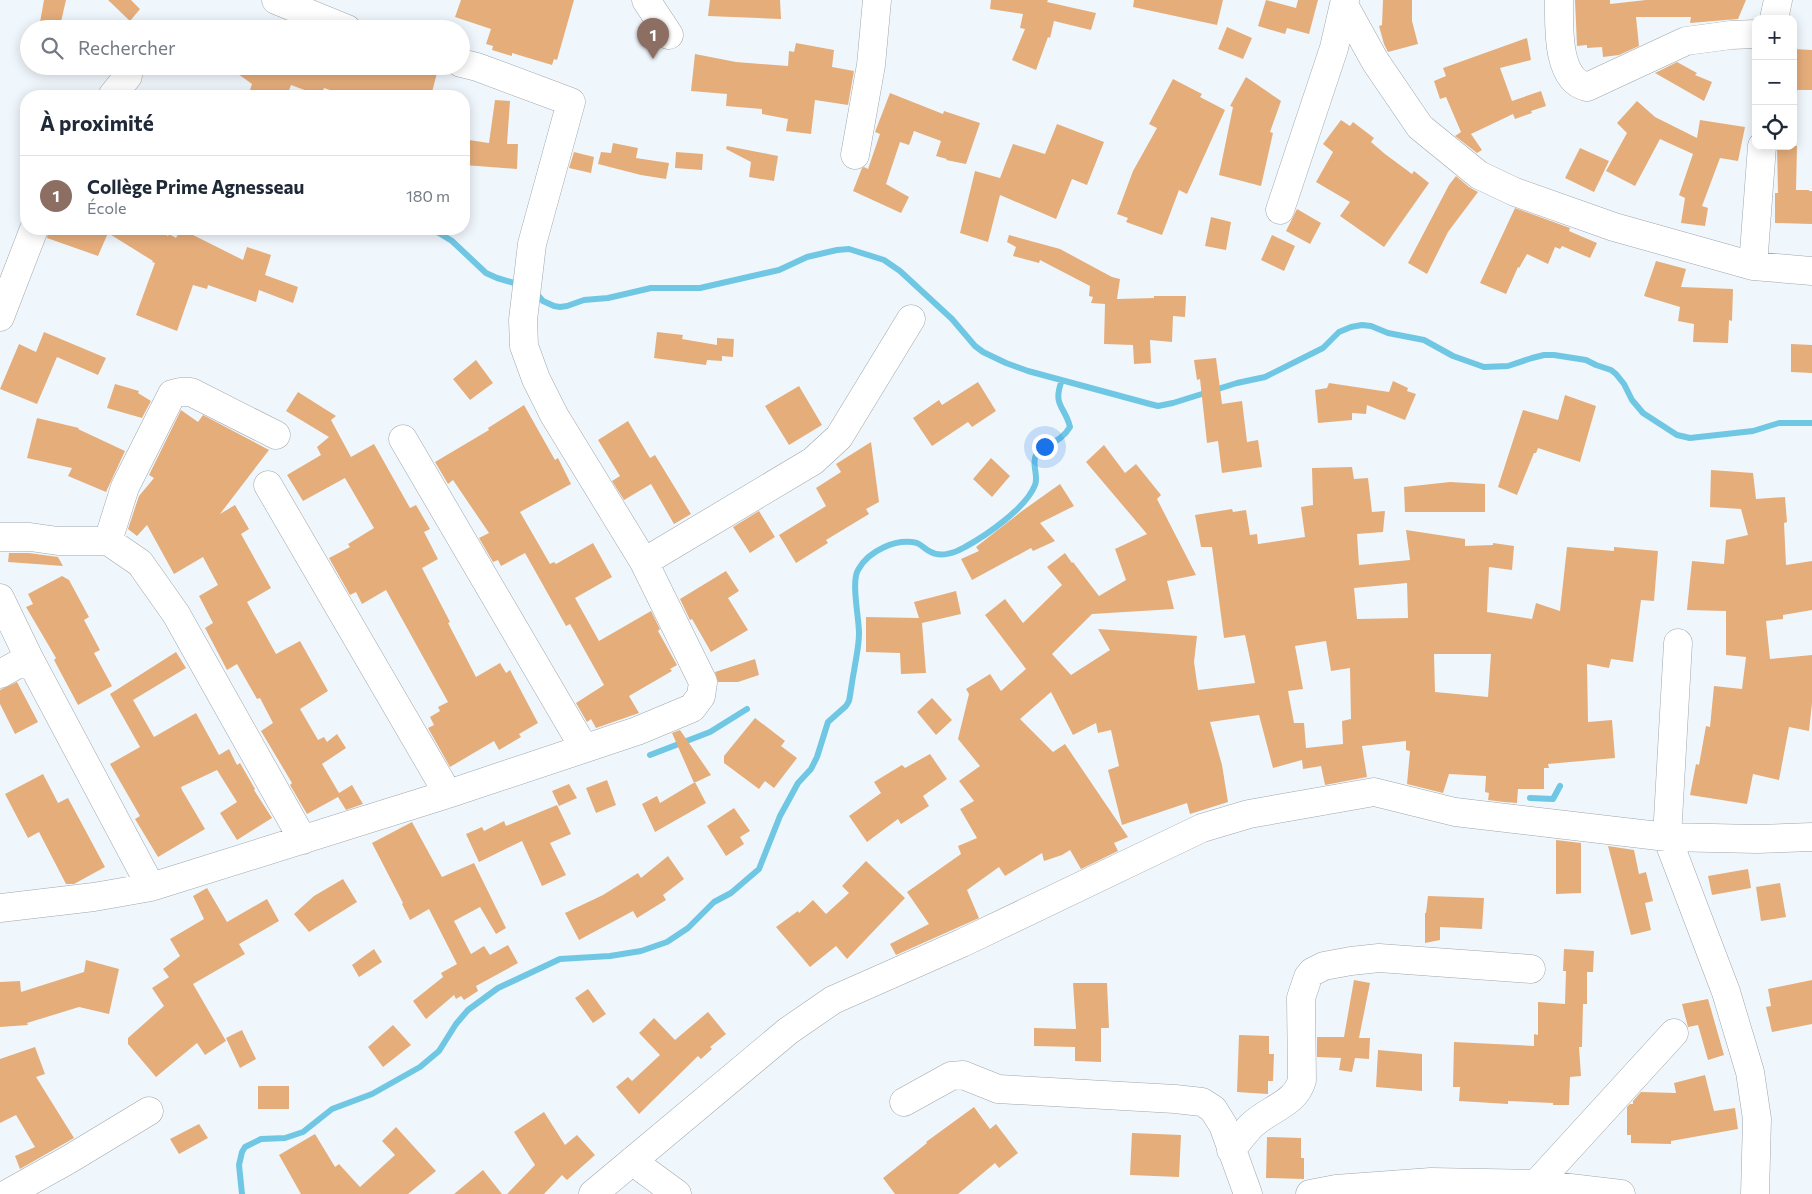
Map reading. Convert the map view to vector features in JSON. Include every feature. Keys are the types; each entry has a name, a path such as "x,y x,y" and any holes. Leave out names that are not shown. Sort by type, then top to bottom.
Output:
{"street":[{"path":"646,0 669,35"},
{"path":"855,155 871,65 878,0"},
{"path":"1559,0 1559,37 1563,59 1570,75 1579,85 1587,87 1686,41 1752,34"},
{"path":"1775,15 1778,0"},
{"path":"289,2 328,20"},
{"path":"1280,210 1334,48 1345,3"},
{"path":"1345,3 1376,61 1420,127 1480,175 1515,192 1614,227 1754,266 1812,271"},
{"path":"0,908 94,897 151,886 303,840 637,732 692,708 701,696 703,682 644,562 554,415 536,379 524,346 523,320 532,244 571,102 470,65"},
{"path":"117,90 128,76"},
{"path":"1754,266 1762,150"},
{"path":"0,317 32,235"},
{"path":"644,562 813,461 839,437 911,319"},
{"path":"108,541 125,487 172,394 191,392 276,435"},
{"path":"403,439 584,748"},
{"path":"268,486 448,794"},
{"path":"0,537 30,537 58,541 108,541 140,563 176,614 303,840"},
{"path":"0,598 151,886"},
{"path":"1678,643 1667,837 1726,992 1750,1072 1757,1119 1756,1194"},
{"path":"0,674 30,658"},
{"path":"593,1194 788,1032 833,1000 962,943 1202,828 1250,814 1374,792 1455,812 1667,837 1812,837"},
{"path":"1231,1150 1252,1125 1294,1097 1300,1088 1302,1080 1301,998 1308,977 1312,972 1324,966 1380,958 1531,970"},
{"path":"1536,1184 1674,1033"},
{"path":"904,1102 951,1076 963,1075 998,1089 1202,1102 1214,1109 1223,1124 1248,1194"},
{"path":"7,1194 149,1111"},
{"path":"632,1161 678,1194"},
{"path":"1310,1194 1336,1188 1431,1182 1536,1184 1621,1194"}],"building":[{"path":"44,0 66,0 61,20 40,20"},
{"path":"108,0 131,0 140,9 129,20"},
{"path":"461,0 574,0 557,60 554,59 552,65 512,53 512,56 492,50 493,46 486,44 491,29 470,22 470,20 455,17"},
{"path":"710,0 780,0 781,19 708,16"},
{"path":"991,0 1048,0 1047,2 1096,13 1091,30 1054,21 1050,38 1048,37 1036,70 1012,60 1025,29 1020,28 1023,14 990,9"},
{"path":"1134,0 1223,0 1217,25 1133,7"},
{"path":"1266,0 1296,8 1298,0 1318,0 1309,34 1287,28 1285,34 1258,26"},
{"path":"1383,0 1412,0 1412,21 1418,44 1388,52 1379,26 1382,25"},
{"path":"1575,0 1610,0 1610,4 1646,0 1746,0 1738,19 1690,23 1691,17 1636,17 1639,46 1619,55 1603,57 1602,47 1587,48 1587,45 1577,46"},
{"path":"1227,27 1252,38 1243,59 1218,49"},
{"path":"1527,38 1531,60 1500,68 1512,101 1541,91 1546,106 1515,119 1513,114 1471,134 1482,150 1477,153 1455,136 1461,132 1446,97 1440,99 1434,81 1446,76 1443,68"},
{"path":"796,43 834,50 832,67 854,71 848,105 815,100 811,134 786,131 788,119 762,114 762,109 726,106 727,94 691,91 695,54 736,62 788,66 789,51 794,52"},
{"path":"1797,49 1812,50 1812,90 1797,90"},
{"path":"1677,62 1697,73 1695,75 1712,82 1704,101 1655,73"},
{"path":"240,75 436,75 433,90 330,90 324,88 323,90 305,90 291,85 289,90 250,90 252,84"},
{"path":"1246,77 1281,101 1270,132 1273,133 1261,186 1219,175 1233,107 1230,106"},
{"path":"1173,79 1202,94 1200,97 1225,110 1187,194 1179,190 1162,235 1126,222 1128,218 1117,214 1133,171 1157,128 1149,124"},
{"path":"890,93 943,114 944,111 980,123 966,164 936,156 941,141 914,131 909,145 900,142 886,184 909,197 901,213 853,191 862,168 868,169 880,134 875,132"},
{"path":"495,100 510,101 507,144 518,144 517,169 470,165 470,140 489,143"},
{"path":"1637,101 1655,117 1697,138 1700,120 1745,127 1738,161 1720,158 1702,206 1708,208 1705,226 1681,223 1685,198 1679,195 1693,154 1660,139 1635,186 1606,171 1627,133 1617,123"},
{"path":"1341,120 1350,126 1353,122 1374,138 1371,142 1385,154 1412,174 1414,171 1429,183 1384,247 1340,216 1350,202 1316,182 1333,152 1323,144"},
{"path":"1057,124 1104,142 1087,185 1072,179 1056,219 1000,195 988,242 960,233 975,171 1000,178 1013,144 1045,154"},
{"path":"613,143 638,148 636,158 669,163 666,179 598,164 601,152 611,153"},
{"path":"727,146 778,156 774,181 749,177 751,162 726,149"},
{"path":"1580,148 1609,161 1594,192 1565,178"},
{"path":"1777,150 1797,150 1796,190 1812,191 1812,224 1775,223 1775,193 1778,193"},
{"path":"574,152 594,157 591,173 569,168"},
{"path":"676,152 703,154 702,170 675,168"},
{"path":"1456,176 1478,192 1448,232 1427,274 1408,263 1449,185"},
{"path":"1515,208 1570,228 1569,231 1597,243 1590,258 1562,246 1560,249 1555,247 1548,264 1527,254 1518,267 1506,294 1480,283"},
{"path":"1297,209 1321,223 1310,244 1286,231"},
{"path":"1211,217 1231,222 1226,250 1205,246"},
{"path":"48,235 107,235 98,256 47,238"},
{"path":"111,235 171,235 176,238 178,235 193,235 243,260 247,247 271,255 265,275 298,287 293,303 259,290 256,302 208,285 207,289 193,285 177,331 136,315 155,263"},
{"path":"1009,235 1060,249 1112,277 1120,279 1117,299 1186,296 1185,317 1173,316 1172,342 1150,340 1151,363 1134,364 1133,345 1104,344 1105,304 1091,303 1093,297 1089,296 1090,286 1040,260 1039,263 1013,256 1016,247 1007,242"},
{"path":"1272,235 1295,246 1284,271 1261,260"},
{"path":"1656,261 1686,269 1681,287 1733,289 1732,321 1729,320 1728,343 1693,342 1694,324 1678,321 1680,307 1644,296"},
{"path":"44,332 106,358 98,375 57,357 37,404 0,389 19,344 36,352"},
{"path":"657,332 683,335 682,339 717,345 717,338 734,339 733,357 722,356 722,361 707,360 706,365 654,358"},
{"path":"1791,344 1812,345 1812,373 1791,372"},
{"path":"1216,358 1222,404 1242,401 1247,442 1258,440 1262,467 1222,473 1218,441 1207,443 1200,379 1197,380 1194,360"},
{"path":"476,360 493,383 470,400 453,379"},
{"path":"1393,381 1408,388 1407,391 1416,394 1405,420 1367,405 1366,414 1352,413 1352,420 1318,423 1315,390 1327,388 1329,383 1389,392"},
{"path":"978,382 996,411 972,427 968,422 932,446 913,418 939,400 942,405"},
{"path":"115,384 139,391 138,393 151,401 142,418 107,408"},
{"path":"799,386 822,425 789,445 765,406"},
{"path":"298,392 336,416 331,420 351,457 374,444 410,508 416,505 430,529 424,532 438,559 422,568 476,677 500,663 506,673 510,670 538,723 519,734 521,737 499,750 494,741 450,767 428,728 434,725 430,717 440,711 438,707 448,702 386,590 362,604 356,592 350,595 329,558 350,547 348,544 374,528 345,478 303,501 287,475 321,455 317,447 329,437 286,411"},
{"path":"1565,395 1596,406 1580,462 1538,448 1536,453 1534,453 1517,495 1498,487 1523,410 1558,420"},
{"path":"524,405 555,460 558,458 571,484 520,512 550,564 554,562 556,564 593,543 612,577 575,598 599,641 651,611 660,629 658,631 677,665 670,669 672,671 629,696 639,713 596,728 591,719 587,722 576,703 604,685 570,624 566,626 525,553 501,566 498,560 493,562 479,538 489,533 453,480 448,484 435,462 489,430 488,428"},
{"path":"181,410 198,422 203,415 269,450 220,514 235,505 249,529 241,534 271,588 247,602 276,654 300,641 328,691 300,709 318,740 324,737 327,742 337,734 346,748 322,764 339,793 352,785 363,804 346,810 338,797 307,814 290,785 292,783 261,731 273,723 260,698 257,699 237,664 227,670 205,628 213,623 199,596 218,585 203,557 174,574 147,525 137,536 128,529 139,496 154,478 149,475"},
{"path":"37,418 79,428 125,451 106,492 68,476 72,468 27,458"},
{"path":"628,421 650,458 655,455 691,514 674,524 651,484 624,500 612,481 620,476 598,440"},
{"path":"871,442 879,502 866,509 869,514 826,540 828,543 796,563 779,535 826,506 816,488 841,472 836,464"},
{"path":"1104,445 1125,473 1136,464 1161,495 1157,499 1196,575 1167,581 1174,609 1092,614 1052,654 1071,675 1110,650 1098,629 1197,636 1194,662 1198,690 1255,683 1245,635 1224,638 1212,547 1201,547 1195,515 1232,509 1233,512 1246,510 1250,535 1257,534 1258,544 1305,537 1301,507 1313,505 1312,468 1352,467 1354,479 1368,478 1372,512 1385,511 1383,532 1357,534 1359,565 1410,560 1406,530 1465,539 1465,546 1493,545 1493,543 1514,546 1512,570 1489,567 1487,612 1532,619 1536,603 1560,611 1567,547 1614,551 1614,547 1658,551 1654,601 1641,600 1633,662 1611,659 1609,668 1587,664 1588,722 1612,720 1615,758 1548,764 1549,768 1544,768 1544,789 1518,789 1517,803 1504,802 1488,800 1489,793 1485,792 1486,776 1449,774 1443,793 1407,784 1410,751 1406,750 1406,741 1362,746 1367,777 1325,785 1321,766 1303,769 1302,760 1273,768 1259,715 1210,722 1222,765 1228,802 1190,814 1187,803 1122,825 1108,770 1119,766 1111,730 1098,733 1096,723 1073,735 1051,692 1020,719 1053,752 1065,744 1128,837 1114,843 1118,851 1081,869 1070,850 1044,861 1042,853 1005,876 999,867 967,890 979,918 896,955 890,944 929,924 907,892 961,854 958,846 977,838 960,809 974,801 959,781 980,766 958,739 969,694 966,689 990,674 1001,691 1026,669 985,615 1005,599 1023,623 1062,585 1047,567 1065,553 1099,596 1126,580 1115,549 1147,534 1086,462","holes":["1407,583 1408,618 1357,619 1354,588","1326,641 1331,671 1350,668 1351,719 1342,721 1343,744 1306,748 1304,723 1294,723 1288,691 1303,689 1295,646","1434,654 1491,654 1488,697 1435,692"]},
{"path":"991,458 1010,476 992,497 973,479"},
{"path":"1711,470 1753,473 1756,499 1785,497 1787,522 1784,523 1786,565 1812,561 1812,610 1783,615 1783,619 1766,621 1770,659 1812,655 1812,703 1809,731 1789,727 1779,780 1753,774 1747,804 1690,795 1696,764 1699,765 1706,726 1710,727 1714,686 1742,689 1746,657 1726,655 1726,611 1687,610 1692,561 1724,564 1726,540 1748,535 1741,509 1710,507"},
{"path":"1450,482 1485,484 1485,512 1405,512 1404,487"},
{"path":"1060,484 1074,506 1040,523 1055,541 1033,551 1031,548 972,580 961,559 979,551 976,547"},
{"path":"759,511 775,537 750,553 733,527"},
{"path":"9,553 29,553 58,557 63,566 8,562"},
{"path":"726,571 739,591 728,598 748,630 711,652 692,619 690,620 680,599"},
{"path":"62,576 69,580 89,617 84,620 100,650 94,653 112,686 78,705 54,660 56,658 26,607 33,604 28,594"},
{"path":"956,591 961,614 922,623 926,673 901,674 900,653 866,652 866,617 919,618 914,602"},
{"path":"176,652 186,668 133,700 154,737 196,713 219,755 229,749 237,765 240,763 272,818 237,840 220,813 237,802 217,770 181,787 205,829 158,857 135,819 140,816 110,764 140,747 110,694"},
{"path":"755,659 759,675 738,682 718,682 715,672"},
{"path":"17,682 38,722 15,734 0,704 0,690"},
{"path":"932,698 952,720 936,735 917,712"},
{"path":"755,718 785,741 781,746 797,758 774,788 765,781 759,789 724,763 724,756"},
{"path":"680,730 711,775 694,783 672,733"},
{"path":"930,754 947,779 923,796 929,806 901,824 898,819 867,842 849,816 881,793 874,782 902,765 905,768"},
{"path":"43,774 58,803 68,798 105,867 74,884 66,884 39,832 28,838 5,794"},
{"path":"607,780 616,805 596,813 586,788"},
{"path":"695,782 706,803 655,832 642,804 657,796 660,803"},
{"path":"569,784 577,798 559,806 552,791"},
{"path":"557,805 571,834 550,843 566,875 542,886 522,841 479,862 466,834 482,827 484,831 504,821 506,826"},
{"path":"734,808 750,831 740,837 744,844 726,856 707,826"},
{"path":"412,822 442,877 474,863 506,928 496,934 480,907 454,921 471,954 484,946 490,955 508,945 518,963 476,986 478,991 464,1000 461,996 456,999 454,995 426,1019 413,1001 443,977 441,973 457,964 429,909 410,920 372,843"},
{"path":"1556,840 1581,843 1581,893 1556,894"},
{"path":"1608,846 1634,850 1639,874 1646,872 1653,901 1645,903 1651,930 1631,935"},
{"path":"668,856 684,879 663,895 666,900 637,918 633,911 579,940 565,913 603,895 638,873 641,878"},
{"path":"866,861 905,898 847,959 836,946 810,967 776,927 798,911 799,913 813,900 826,914 849,893 842,886"},
{"path":"1748,869 1751,888 1712,895 1708,876"},
{"path":"343,879 357,902 309,932 294,914 314,896"},
{"path":"1780,883 1786,917 1761,921 1756,887"},
{"path":"207,888 227,922 267,899 279,921 239,944 245,954 193,984 226,1041 205,1055 197,1043 156,1077 128,1044 128,1038 164,1006 152,988 169,977 163,969 180,956 170,939 204,919 193,896"},
{"path":"1428,896 1484,898 1482,929 1440,927 1440,940 1425,943 1425,913"},
{"path":"374,949 382,962 359,977 352,965"},
{"path":"1564,949 1594,951 1593,972 1587,972 1587,1004 1583,1004 1582,1047 1579,1047 1581,1076 1570,1077 1569,1105 1508,1101 1508,1104 1459,1101 1460,1087 1453,1087 1454,1042 1534,1046 1534,1034 1538,1035 1538,1002 1565,1004 1566,971 1563,971"},
{"path":"86,960 119,969 109,1014 79,1007 27,1023 28,1025 0,1027 0,982 20,981 21,992 84,972"},
{"path":"1354,980 1370,983 1359,1038 1370,1038 1369,1059 1355,1058 1352,1072 1339,1070 1341,1058 1317,1057 1317,1037 1344,1037"},
{"path":"1812,980 1812,1024 1772,1032 1766,1007 1771,1006 1768,989"},
{"path":"1073,983 1107,983 1109,1028 1101,1028 1101,1062 1075,1061 1075,1047 1034,1046 1034,1028 1076,1029"},
{"path":"588,989 606,1014 593,1023 575,998"},
{"path":"1708,999 1724,1055 1708,1060 1698,1025 1688,1027 1682,1004"},
{"path":"708,1012 726,1034 710,1047 712,1049 701,1059 698,1056 639,1114 616,1087 628,1077 632,1081 660,1055 639,1033 654,1018 675,1040"},
{"path":"393,1025 411,1045 383,1067 368,1047"},
{"path":"242,1030 256,1059 240,1068 226,1038"},
{"path":"1239,1035 1269,1036 1269,1054 1274,1054 1273,1081 1268,1081 1268,1094 1237,1092"},
{"path":"35,1047 45,1074 36,1077 74,1138 20,1169 15,1156 35,1147 16,1115 0,1123 0,1059"},
{"path":"1378,1050 1422,1054 1422,1091 1376,1087"},
{"path":"1705,1075 1714,1111 1735,1108 1738,1129 1671,1141 1671,1144 1631,1143 1631,1135 1627,1135 1627,1107 1633,1104 1633,1101 1641,1092 1676,1093 1674,1083"},
{"path":"258,1086 289,1086 289,1109 258,1109"},
{"path":"974,1107 990,1129 996,1124 1018,1153 999,1168 995,1163 958,1194 895,1194 883,1178 926,1142"},
{"path":"544,1112 565,1145 577,1135 595,1155 567,1180 562,1175 544,1194 507,1194 535,1165 514,1132"},
{"path":"199,1124 208,1138 179,1154 170,1139"},
{"path":"396,1127 436,1171 408,1194 301,1194 279,1155 315,1134 335,1167 339,1164 360,1187 395,1155 382,1141"},
{"path":"1132,1133 1181,1135 1179,1177 1130,1175"},
{"path":"1267,1137 1301,1138 1301,1158 1304,1158 1304,1179 1266,1178"},
{"path":"483,1170 502,1194 454,1194"}],"waterway":[{"path":"442,235 452,241 486,273 521,285"},
{"path":"535,292 543,301 560,307 584,300 608,298 651,288 700,288 779,270 807,257 849,249 884,260 900,271 952,319 975,346 983,352 1028,371 1158,406 1237,383 1265,377 1323,348 1339,332 1362,325 1371,326 1388,333 1424,340 1453,356 1484,367 1508,366 1544,355 1586,360 1611,370 1616,374 1624,384 1632,400 1643,413 1677,435 1690,438 1753,431 1779,423 1812,423"},
{"path":"242,1194 239,1165 245,1147 261,1139 285,1138 303,1132 332,1109 372,1094 420,1067 439,1051 456,1024 468,1010 498,988 560,959 610,956 641,951 667,942 688,928 714,902 731,893 759,869 780,816 798,783 811,769 817,757 828,722 849,701 859,638 855,591 858,570 868,557 883,548 900,542 917,543 929,551 938,554 957,551 984,535 1015,512 1035,485 1034,462 1036,455 1043,448 1066,433 1070,427 1059,401 1058,395 1062,380"},
{"path":"650,755 710,732 747,709"},
{"path":"1530,798 1553,799 1560,786"}],"place":[{"name":"Collège Prime Agnesseau","path":"653,59"}]}
